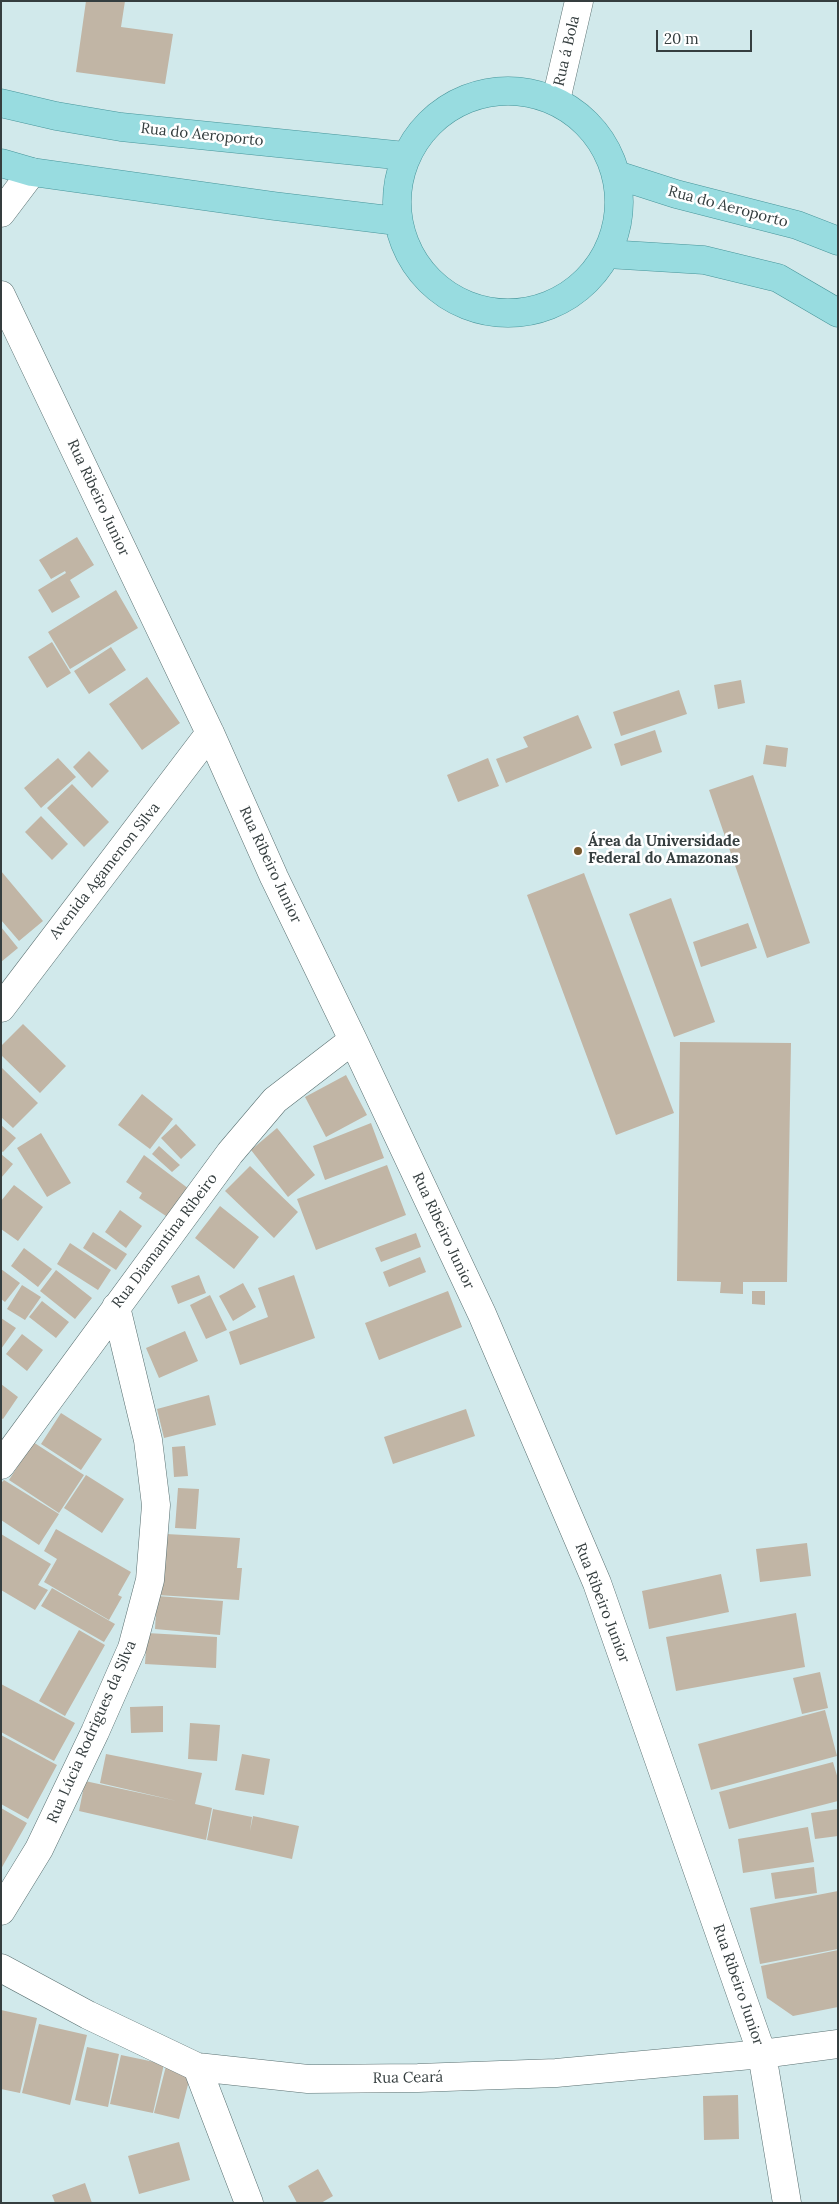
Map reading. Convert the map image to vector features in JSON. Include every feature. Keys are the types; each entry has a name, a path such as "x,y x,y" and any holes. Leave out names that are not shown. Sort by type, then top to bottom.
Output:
{"main road":[{"path":"513,89 556,100 591,126 603,141 617,175 619,215 607,254 586,282 558,302 524,313 490,313 456,302 428,282 408,254 397,221 396,188 405,156 431,120 469,96 513,89"},
{"name":"Rua do Aeroporto","path":"1,103 56,116 121,127 405,156"},
{"path":"1,163 32,172 397,221"},
{"name":"Rua do Aeroporto","path":"617,175 676,194 797,225 838,241"},
{"path":"607,254 704,260 778,278 838,313"}],"street":[{"name":"Rua á Bola","path":"556,100 579,1"},
{"path":"1,213 32,172"},
{"name":"Rua Ribeiro Junior","path":"1,296 210,733 274,876 482,1314 598,1583 762,2054 788,2203"},
{"name":"Avenida Agamenon Silva","path":"1,1008 210,733"},
{"name":"Rua Diamantina Ribeiro","path":"1,1465 230,1153 275,1100 353,1040"},
{"name":"Rua Lúcia Rodrigues da Silva","path":"1,1911 39,1849 95,1732 132,1648 150,1580 156,1504 148,1440 116,1307"},
{"name":"Rua Ceará","path":"1,1968 88,2016 197,2067 308,2079 418,2078 556,2072 762,2054 838,2044"},
{"path":"197,2067 250,2203"}],"building":[{"path":"86,1 125,1 121,27 173,34 165,84 76,72"},
{"path":"77,537 94,565 70,580 80,597 52,613 38,590 66,573 65,571 51,579 39,560"},
{"path":"116,590 138,628 70,669 48,632"},
{"path":"52,642 71,673 47,688 28,657"},
{"path":"111,647 126,670 89,694 74,671"},
{"path":"147,677 180,723 142,750 109,704"},
{"path":"741,680 745,703 718,709 714,685"},
{"path":"679,690 687,714 621,736 613,712"},
{"path":"578,715 592,748 506,783 496,759 528,747 523,737"},
{"path":"655,730 662,752 621,766 614,744"},
{"path":"766,745 788,748 786,767 763,764"},
{"path":"89,751 109,771 92,788 73,767"},
{"path":"58,758 76,777 41,808 24,788"},
{"path":"488,758 499,786 458,802 447,775"},
{"path":"753,775 810,943 767,958 709,790"},
{"path":"72,784 109,822 84,847 47,808"},
{"path":"41,816 68,844 52,860 25,832"},
{"path":"1,871 43,921 19,941 1,920"},
{"path":"584,873 674,1113 616,1135 527,895"},
{"path":"671,898 715,1022 674,1037 629,914"},
{"path":"748,923 757,948 701,967 693,942"},
{"path":"1,927 18,948 1,962"},
{"path":"23,1024 66,1066 40,1093 1,1055 1,1046"},
{"path":"680,1042 791,1043 787,1282 743,1282 743,1294 720,1293 721,1282 677,1281"},
{"path":"1,1067 38,1103 13,1128 1,1117"},
{"path":"346,1075 367,1115 326,1137 305,1097"},
{"path":"142,1094 173,1119 150,1149 118,1125"},
{"path":"371,1123 384,1158 325,1180 313,1146"},
{"path":"176,1124 196,1145 181,1159 161,1138"},
{"path":"1,1125 16,1138 3,1152 1,1151"},
{"path":"277,1128 315,1175 288,1197 251,1150"},
{"path":"41,1133 71,1183 47,1197 17,1148"},
{"path":"159,1146 180,1165 172,1172 152,1154"},
{"path":"1,1154 13,1164 1,1178"},
{"path":"144,1155 189,1189 169,1218 139,1198 142,1193 126,1182"},
{"path":"387,1165 406,1215 316,1250 297,1199"},
{"path":"250,1166 298,1212 274,1238 225,1191"},
{"path":"14,1185 43,1207 18,1241 1,1229 1,1201"},
{"path":"220,1206 259,1237 234,1269 195,1238"},
{"path":"120,1210 142,1226 126,1248 105,1232"},
{"path":"93,1232 127,1254 116,1270 83,1248"},
{"path":"416,1233 421,1247 381,1262 375,1248"},
{"path":"70,1243 111,1270 98,1290 57,1264"},
{"path":"24,1248 52,1269 38,1287 11,1266"},
{"path":"420,1257 426,1272 389,1287 383,1272"},
{"path":"1,1269 20,1283 5,1302 1,1299"},
{"path":"56,1270 92,1298 75,1319 40,1291"},
{"path":"199,1275 206,1293 178,1304 171,1286"},
{"path":"294,1275 315,1338 240,1365 229,1332 268,1317 258,1288"},
{"path":"243,1283 256,1307 233,1321 219,1296"},
{"path":"22,1285 41,1297 25,1320 7,1309"},
{"path":"448,1291 462,1327 379,1360 365,1323"},
{"path":"752,1291 765,1291 765,1305 752,1304"},
{"path":"210,1295 227,1330 206,1339 190,1305"},
{"path":"42,1301 69,1322 56,1338 29,1317"},
{"path":"1,1318 16,1328 1,1349"},
{"path":"185,1331 198,1361 159,1378 146,1348"},
{"path":"22,1334 43,1350 27,1371 6,1354"},
{"path":"1,1384 18,1397 3,1419 1,1418"},
{"path":"209,1395 216,1425 164,1438 157,1409"},
{"path":"466,1409 475,1436 393,1464 384,1437"},
{"path":"61,1413 102,1439 81,1470 41,1444"},
{"path":"33,1442 84,1475 59,1513 9,1480"},
{"path":"185,1446 188,1476 174,1477 172,1447"},
{"path":"86,1475 124,1499 102,1533 64,1508"},
{"path":"4,1480 59,1514 39,1545 1,1520 1,1483"},
{"path":"178,1488 199,1489 196,1529 175,1528"},
{"path":"56,1529 131,1572 118,1595 122,1597 109,1620 44,1582 57,1559 44,1551"},
{"path":"1,1534 51,1564 38,1585 48,1590 35,1610 1,1590"},
{"path":"166,1534 240,1538 237,1568 242,1568 239,1600 157,1595"},
{"path":"807,1543 811,1576 760,1582 756,1549"},
{"path":"721,1574 729,1612 649,1629 642,1591"},
{"path":"52,1588 115,1624 104,1642 41,1606"},
{"path":"157,1596 223,1601 220,1635 155,1629"},
{"path":"796,1613 805,1667 676,1691 666,1637"},
{"path":"79,1630 105,1645 65,1716 39,1701"},
{"path":"147,1633 217,1637 216,1668 145,1664"},
{"path":"820,1672 828,1708 802,1714 793,1678"},
{"path":"1,1684 75,1723 54,1761 1,1732"},
{"path":"163,1706 163,1732 131,1733 130,1707"},
{"path":"825,1710 837,1756 711,1790 698,1744"},
{"path":"190,1723 220,1725 217,1761 188,1759"},
{"path":"1,1735 57,1765 28,1819 1,1804"},
{"path":"106,1754 202,1773 195,1804 212,1808 206,1840 79,1811 85,1781 177,1801 100,1783"},
{"path":"242,1754 270,1759 264,1795 235,1790"},
{"path":"833,1762 838,1779 838,1801 729,1829 719,1792"},
{"path":"1,1808 27,1823 1,1869"},
{"path":"213,1809 252,1817 250,1831 253,1816 299,1826 292,1859 207,1840"},
{"path":"838,1809 838,1836 815,1839 811,1813"},
{"path":"808,1827 814,1862 743,1873 738,1839"},
{"path":"814,1867 817,1893 775,1899 771,1873"},
{"path":"838,1891 838,1949 760,1964 750,1908"},
{"path":"838,1950 838,2007 793,2016 767,1998 761,1966"},
{"path":"1,2010 37,2018 20,2093 1,2089"},
{"path":"39,2024 87,2035 70,2105 22,2093"},
{"path":"87,2047 119,2054 108,2107 75,2100"},
{"path":"121,2055 164,2064 153,2113 110,2104"},
{"path":"166,2066 191,2073 179,2119 154,2113"},
{"path":"738,2095 739,2139 704,2140 703,2096"},
{"path":"179,2142 190,2180 139,2194 128,2156"},
{"path":"318,2169 333,2196 321,2203 297,2203 288,2186"},
{"path":"85,2183 92,2203 55,2203 52,2195"}],"place":[{"name":"Área da Universidade Federal do Amazonas","path":"578,851"}]}
